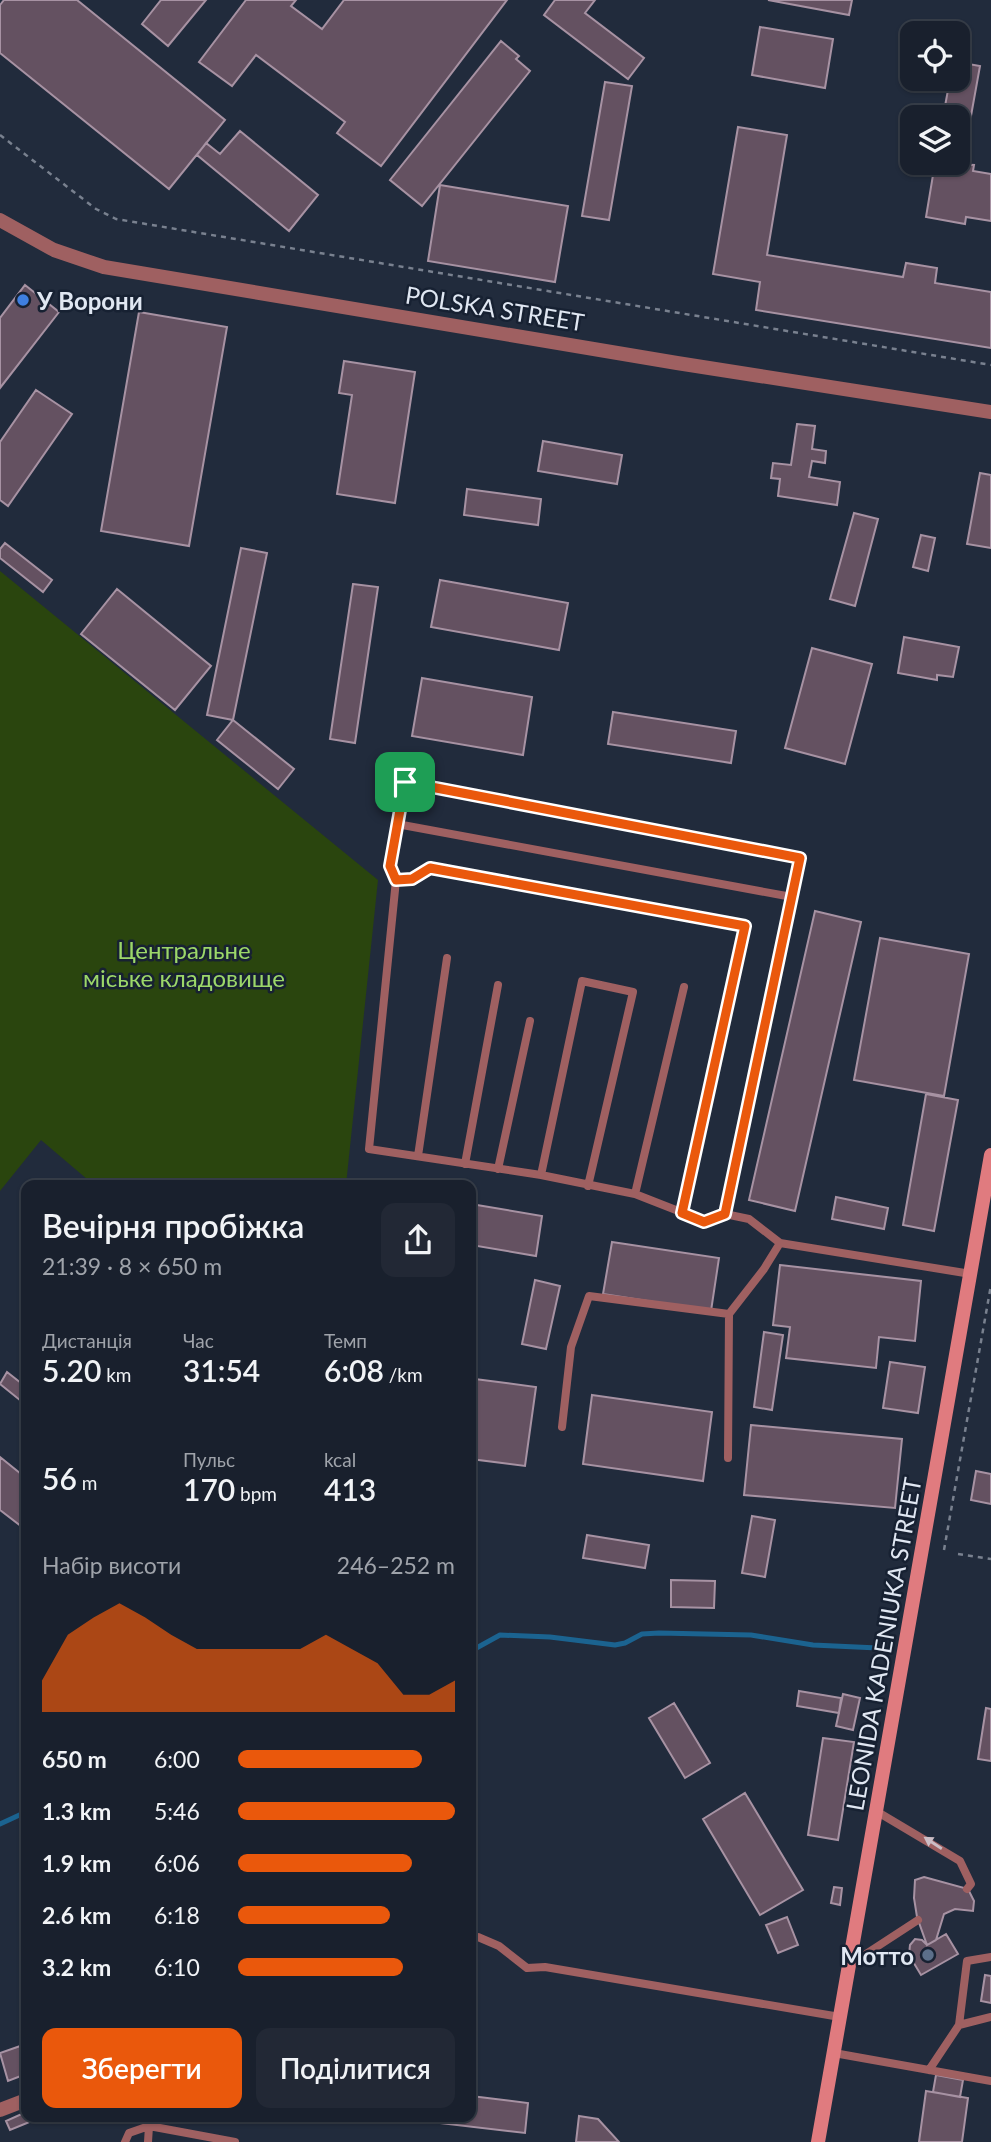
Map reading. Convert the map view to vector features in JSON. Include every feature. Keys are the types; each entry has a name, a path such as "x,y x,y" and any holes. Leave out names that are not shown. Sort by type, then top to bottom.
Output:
{"street":[{"name":"POLSKA STREET","path":"0,220 54,250 104,267 666,361 991,412"},
{"name":"LEONIDA KADENIUKA STREET","path":"818,2142 991,1155"},
{"path":"0,2110 21,2102"}],"lane":[{"path":"725,1214 800,858 405,782 390,866 396,880 369,1149 541,1175 635,1194 704,1222 725,1214 749,1219 780,1244 971,1275"},
{"path":"397,824 792,897"},
{"path":"396,880 412,879 430,868 745,926 682,1213"},
{"path":"418,1156 447,958"},
{"path":"541,1175 582,981 633,992 588,1186"},
{"path":"465,1164 498,985"},
{"path":"635,1194 684,986"},
{"path":"498,1169 530,1021"},
{"path":"727,1458 729,1314 780,1244"},
{"path":"562,1427 571,1347 589,1296 729,1314"},
{"path":"876,1811 960,1861 971,1884 967,1889"},
{"path":"849,1965 918,1920"},
{"path":"476,1939 499,1946 527,1968 545,1967 840,2017"},
{"path":"929,2070 959,2025 967,1962 991,1956"},
{"path":"959,2025 991,2017"},
{"path":"834,2053 991,2081"},
{"path":"148,2142 150,2122"},
{"path":"125,2142 129,2133 149,2126 235,2142"}],"path":[{"path":"0,135 96,209 116,219 991,365"},
{"path":"944,1549 991,1285"},
{"path":"958,1554 991,1559"}],"green space":[{"name":"Центральне міське кладовище","path":"0,571 378,880 347,1180 88,1180 41,1140 0,1191"}],"building":[{"path":"4,0 77,0 225,120 169,189 0,53 0,5"},
{"path":"161,0 206,0 168,46 142,24"},
{"path":"246,0 296,0 291,6 322,29 344,0 507,0 381,166 337,133 345,122 256,55 232,86 199,62"},
{"path":"555,0 595,0 585,13 644,58 628,79 544,15"},
{"path":"768,0 852,0 849,15"},
{"path":"760,27 833,39 825,88 752,75"},
{"path":"501,41 519,56 516,59 530,71 422,206 390,180"},
{"path":"970,64 980,66 970,121 970,105 945,105 948,91 970,91"},
{"path":"605,82 632,86 609,220 582,216"},
{"path":"738,127 787,135 767,255 903,277 906,263 937,268 935,283 991,292 991,348 756,310 760,282 713,274"},
{"path":"240,131 318,195 289,231 197,155 206,143 220,154"},
{"path":"970,165 974,165 973,171 991,174 991,221 966,217 965,224 926,217 933,175 970,175"},
{"path":"440,185 568,206 555,282 428,261"},
{"path":"25,285 59,312 0,388 0,318"},
{"path":"139,312 227,327 189,546 101,531"},
{"path":"344,361 415,372 395,503 337,494 352,395 339,393"},
{"path":"36,390 72,414 8,506 0,500 0,442"},
{"path":"797,424 815,426 812,449 826,451 825,463 812,461 809,477 840,482 837,505 778,496 780,479 771,478 773,463 791,465"},
{"path":"543,441 622,455 617,484 538,471"},
{"path":"980,473 991,475 991,548 967,544"},
{"path":"467,489 541,499 538,525 464,515"},
{"path":"854,513 878,519 855,606 830,599"},
{"path":"921,535 935,538 928,571 913,567"},
{"path":"5,543 52,580 43,592 0,558 0,549"},
{"path":"241,548 267,553 233,720 207,715"},
{"path":"440,580 568,603 559,650 431,627"},
{"path":"353,584 378,587 355,743 330,739"},
{"path":"117,589 211,666 175,710 81,634"},
{"path":"904,637 959,647 953,677 937,675 937,680 898,673"},
{"path":"812,648 872,664 845,764 785,748"},
{"path":"422,678 532,697 523,755 412,736"},
{"path":"613,712 736,731 731,763 608,744"},
{"path":"233,720 294,769 278,789 217,740"},
{"path":"815,911 861,922 795,1211 749,1200"},
{"path":"880,938 969,954 944,1096 854,1080"},
{"path":"926,1094 958,1100 934,1231 903,1225"},
{"path":"836,1197 888,1208 884,1229 832,1219"},
{"path":"476,1205 542,1216 536,1256 476,1246"},
{"path":"612,1242 719,1258 711,1311 603,1294"},
{"path":"780,1265 921,1281 915,1341 879,1337 876,1368 786,1358 790,1327 773,1325"},
{"path":"535,1280 560,1286 546,1349 522,1344"},
{"path":"764,1332 783,1335 772,1410 754,1407"},
{"path":"890,1362 925,1367 918,1413 883,1408"},
{"path":"7,1372 21,1383 21,1401 0,1384"},
{"path":"476,1379 536,1387 525,1466 476,1460"},
{"path":"592,1395 712,1412 703,1481 583,1464"},
{"path":"751,1425 902,1439 895,1508 744,1495"},
{"path":"0,1457 21,1474 21,1526 0,1510"},
{"path":"976,1471 991,1474 991,1504 971,1500"},
{"path":"752,1516 775,1520 765,1577 742,1573"},
{"path":"587,1535 649,1545 645,1568 583,1558"},
{"path":"671,1580 715,1581 714,1608 671,1607"},
{"path":"799,1691 841,1698 839,1713 797,1706"},
{"path":"843,1694 860,1698 853,1730 836,1726"},
{"path":"674,1703 710,1763 685,1778 649,1718"},
{"path":"986,1708 991,1709 991,1761 978,1759"},
{"path":"823,1738 854,1742 838,1840 808,1835"},
{"path":"745,1793 803,1890 760,1915 703,1819"},
{"path":"924,1877 968,1889 974,1901 973,1911 955,1909 944,1914 936,1940 927,1945 917,1917 914,1898 915,1880"},
{"path":"834,1887 842,1888 840,1905 831,1903"},
{"path":"787,1917 798,1945 778,1953 766,1925"},
{"path":"946,1934 958,1954 921,1975 909,1955 910,1945 915,1939 922,1940 927,1945"},
{"path":"985,1975 991,1976 991,2003 981,2001"},
{"path":"21,2046 21,2076 8,2081 0,2053"},
{"path":"936,2075 963,2080 960,2097 933,2092"},
{"path":"926,2091 968,2098 962,2142 919,2142"},
{"path":"476,2097 528,2103 525,2133 431,2122 476,2122"},
{"path":"21,2114 21,2122 29,2122 10,2130 6,2121"},
{"path":"579,2116 598,2119 619,2142 576,2142"}],"waterway":[{"path":"476,1648 500,1635 550,1637 615,1645 642,1634 659,1633 751,1635 813,1645 878,1648"},
{"path":"0,1824 21,1814"}],"place":[{"name":"У Ворони","path":"23,300"},
{"name":"Мотто","path":"928,1955"}],"route":[{"path":"405,782 800,858 725,1214 704,1222 682,1213 745,926 430,868 412,879 396,880 390,866 405,782"}]}
